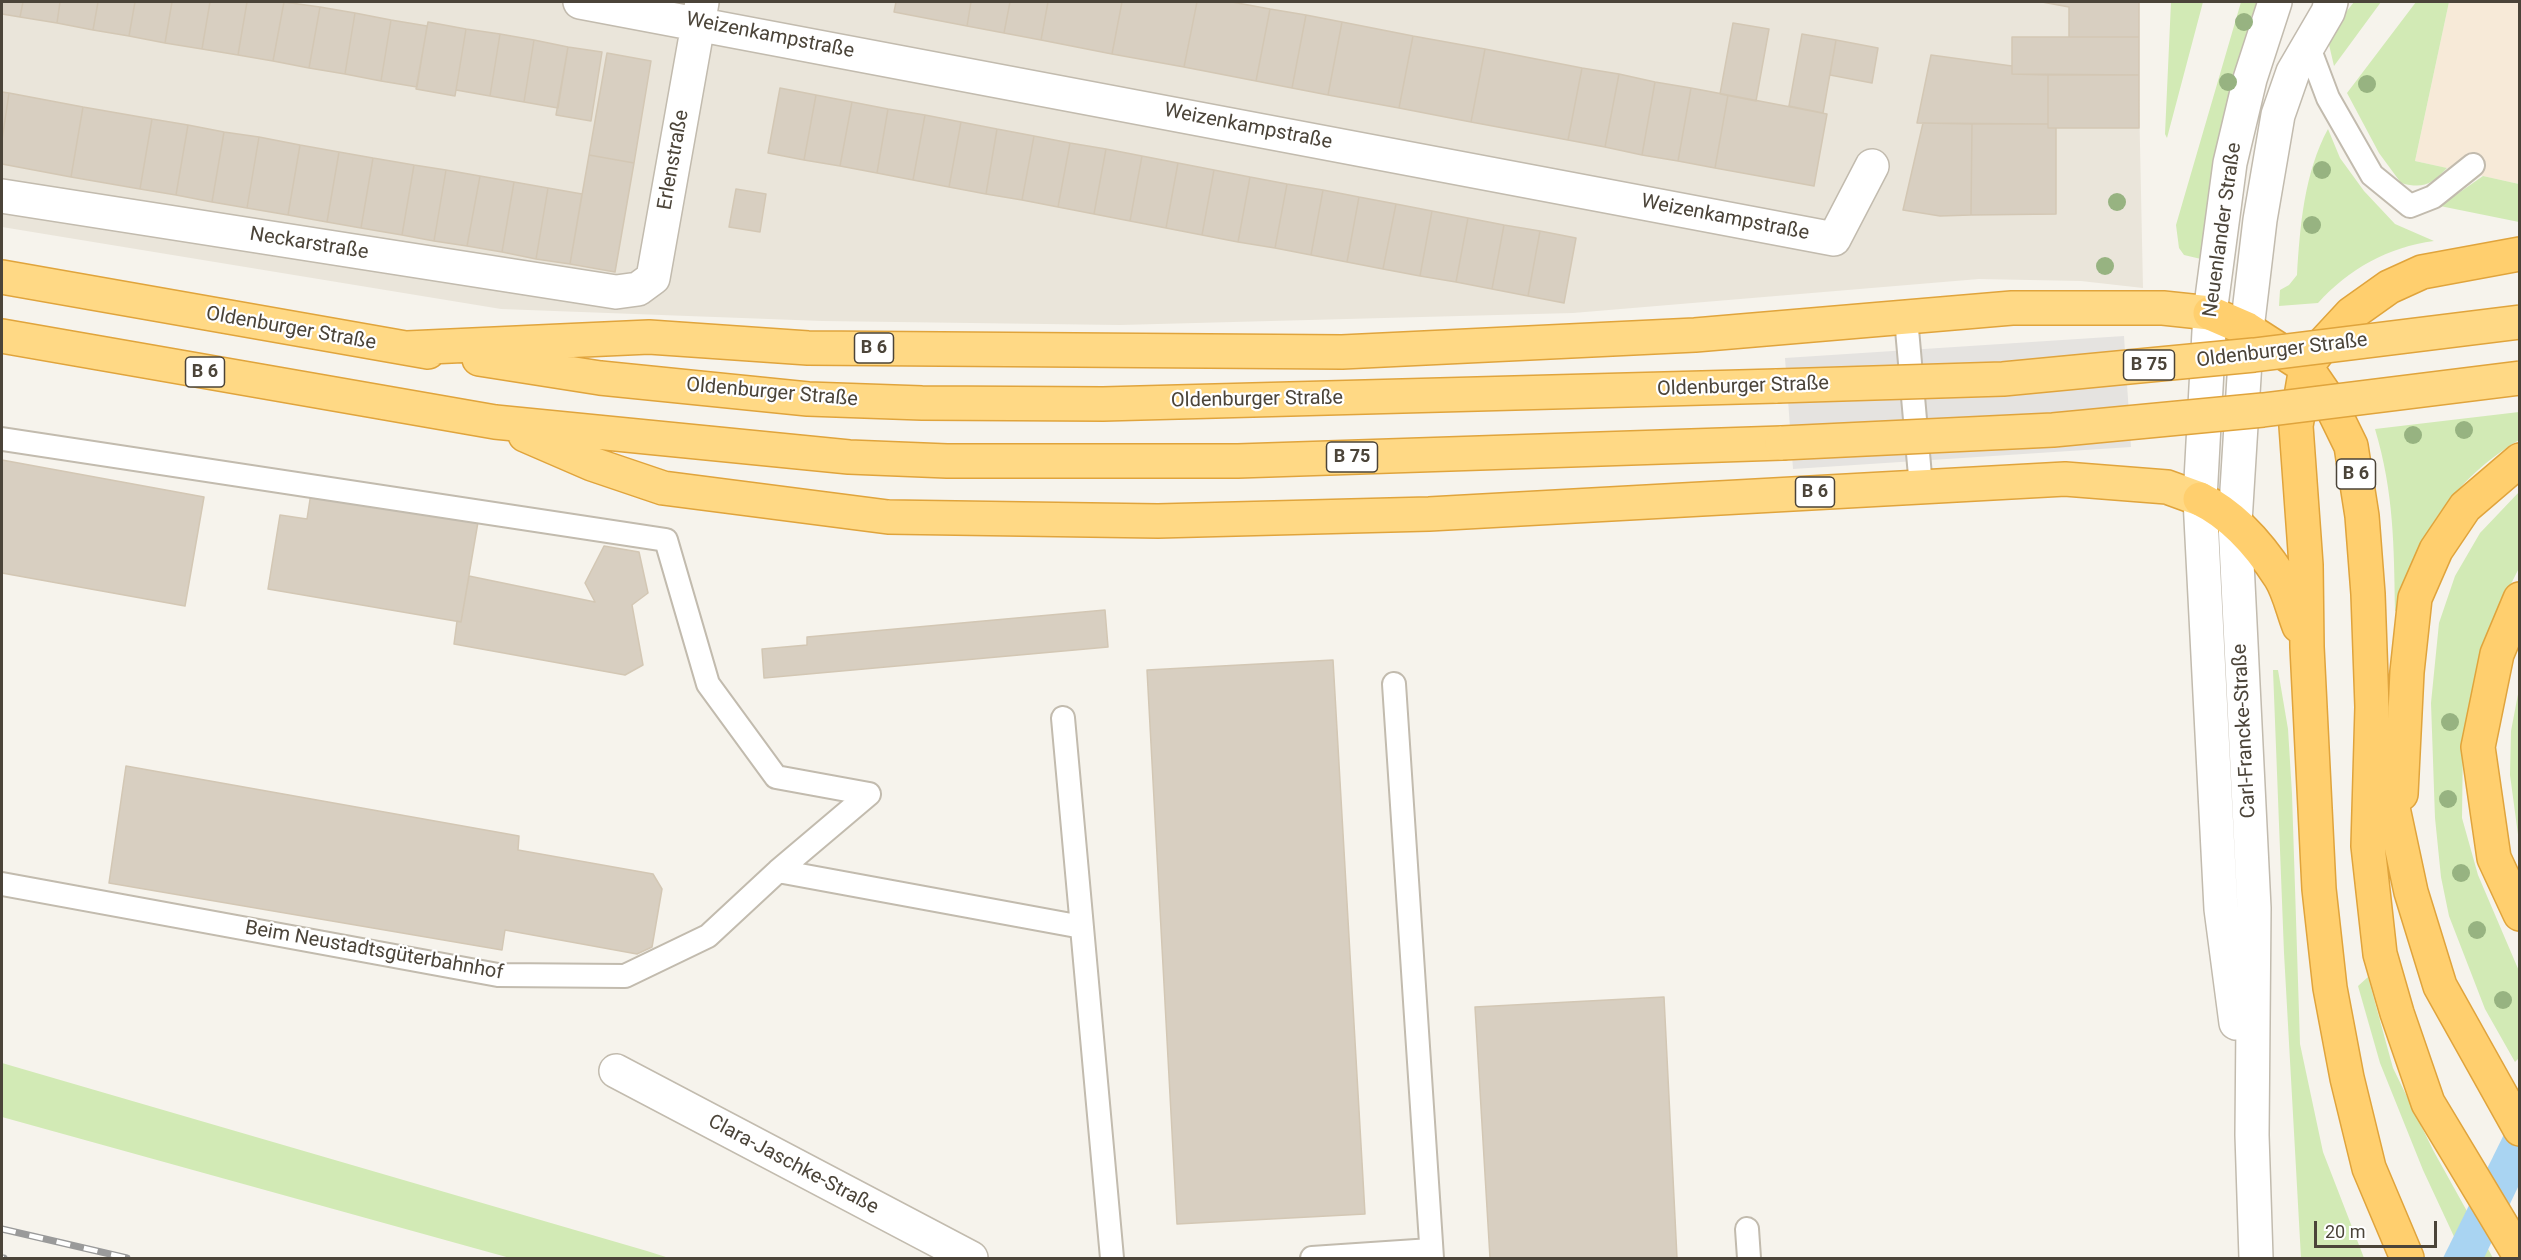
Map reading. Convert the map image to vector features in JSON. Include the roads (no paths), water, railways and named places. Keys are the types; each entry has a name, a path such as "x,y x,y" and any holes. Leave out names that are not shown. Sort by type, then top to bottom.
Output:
{"highway":[{"path":"2407,1258 2368,1168 2347,1078 2330,988 2319,889 2307,647 2306,565 2296,426 2306,367 2351,314 2389,287 2422,272 2520,254"},
{"name":"Oldenburger Straße","path":"2,277 407,348 600,378 808,399 922,403 1103,404 2003,379 2254,355 2520,322"},
{"name":"B 6","path":"407,348 649,337 808,348 1342,352 1695,335 2012,308 2163,308 2210,314 2247,329 2306,367 2328,399 2351,446 2362,527 2372,706 2399,838"},
{"name":"B 6","path":"2,336 495,422 768,450 849,457 922,459"},
{"name":"B 75","path":"922,459 1238,461 1782,443 2053,430 2263,410 2520,378"},
{"name":"B 6","path":"495,422 592,464 663,488 888,517 1158,521 1429,514 2065,479 2167,487 2220,509 2235,522 2281,579 2307,647"},
{"path":"2515,1121 2440,986 2411,892 2399,838 2407,672 2415,598 2436,550 2465,507 2520,460"},
{"path":"2520,599 2497,654 2478,747 2494,858 2520,914"},
{"path":"2372,706 2368,846 2380,954 2397,1013 2428,1103 2512,1243"}],"street":[{"name":"Weizenkampstraße","path":"580,2 700,12 1834,239 1872,166"},
{"name":"Neuenlander Straße","path":"2200,499 2210,314 2230,163 2250,79 2275,2"},
{"name":"Neuenlander Straße","path":"2247,329 2260,220 2278,115 2293,72 2328,12 2331,2"},
{"name":"Erlenstraße","path":"616,292 638,289 653,278 700,12"},
{"name":"Neckarstraße","path":"2,196 616,292"},
{"name":"Carl-Francke-Straße","path":"2247,329 2235,522 2254,908 2252,1135 2256,1258"},
{"name":"Carl-Francke-Straße","path":"2200,499 2221,909 2252,1135"},
{"name":"Clara-Jaschke-Straße","path":"616,1071 970,1258"}],"lane":[{"path":"2308,45 2328,98 2372,175 2410,206 2433,196 2473,165"},
{"path":"1906,318 1921,487"},
{"name":"Beim Neustadtsgüterbahnhof","path":"2,438 666,540 708,684 776,777 869,794 778,871 708,936 625,976 498,975 2,884"},
{"path":"1312,1258 1432,1254 1394,684"},
{"path":"1063,718 1112,1258"},
{"path":"778,871 1082,927"},
{"path":"1747,1229 1749,1258"}],"water":[{"path":"2519,1104 2519,1185 2484,1258 2443,1258"}],"railway":[{"path":"2,1229 127,1258"}]}
